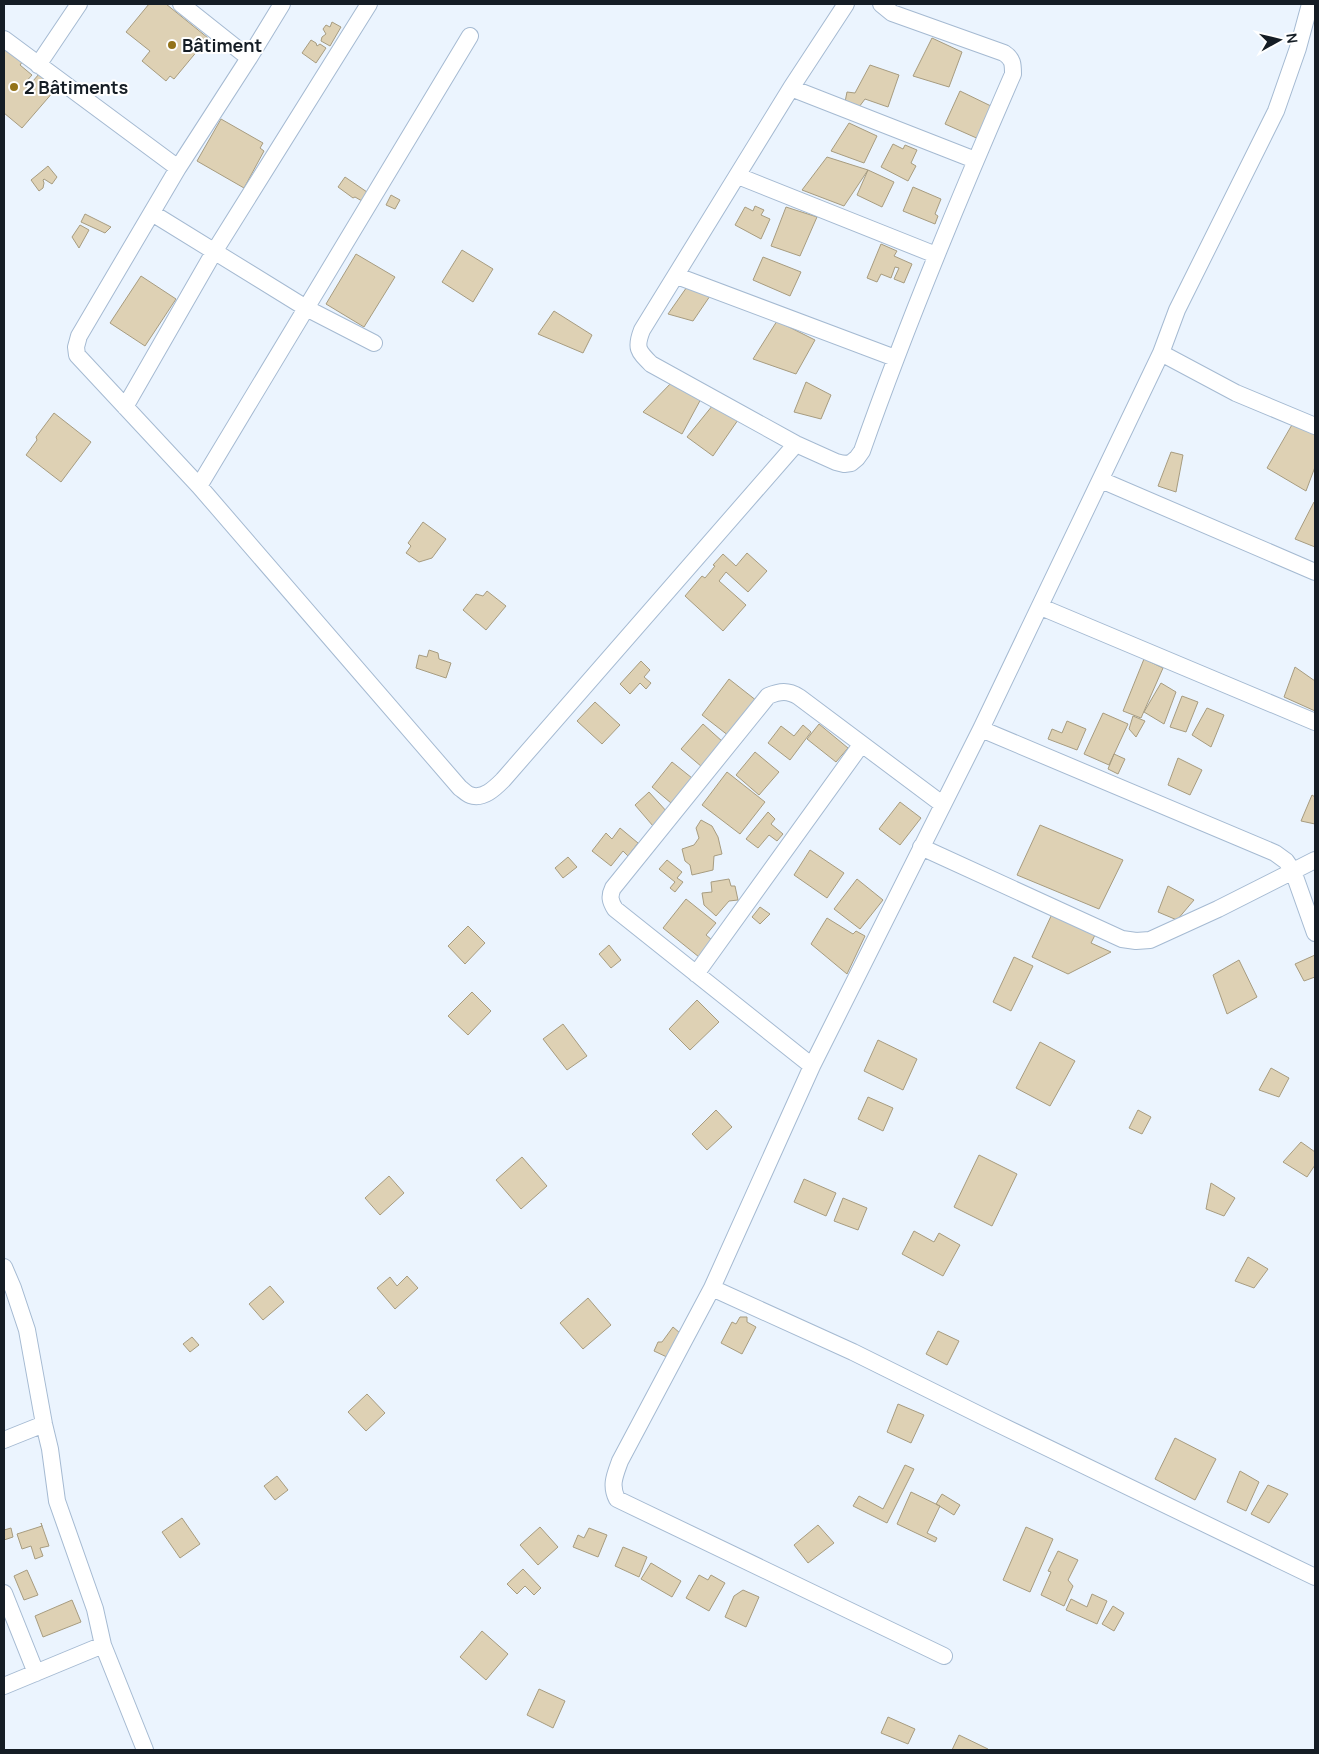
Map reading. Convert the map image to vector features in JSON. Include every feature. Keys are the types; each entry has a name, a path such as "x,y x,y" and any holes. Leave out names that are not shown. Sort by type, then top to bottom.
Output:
{"street":[{"path":"38,65 79,4"},
{"path":"181,4 249,58"},
{"path":"282,4 178,168 79,336 76,355 199,486 460,788 471,796 481,796 493,790 503,780 796,444"},
{"path":"125,407 214,252 369,4"},
{"path":"846,4 791,88 642,330 638,342 639,350 651,364 796,444 844,464 857,458 862,451 895,358 936,255 1013,74 1011,58 1004,53 892,13 881,4"},
{"path":"944,1656 617,1499 613,1480 620,1461 712,1288 812,1066 1041,606 1161,353 1177,310 1276,111 1298,48 1310,4"},
{"path":"199,486 470,36"},
{"path":"4,39 178,168"},
{"path":"791,88 975,160"},
{"path":"738,176 936,255"},
{"path":"152,212 306,308 374,343"},
{"path":"677,276 895,358"},
{"path":"1161,353 1236,393 1315,426"},
{"path":"1101,480 1315,572"},
{"path":"1041,606 1315,722"},
{"path":"812,1066 615,909 609,895 768,696 779,691 791,692 942,804"},
{"path":"981,729 1275,853 1286,861 1309,895 1315,933"},
{"path":"696,974 862,745"},
{"path":"921,847 1122,939 1136,941 1150,940 1218,909 1315,860"},
{"path":"4,1266 27,1330 50,1448 57,1501 94,1608 103,1645 145,1750"},
{"path":"712,1288 853,1352 1315,1576"},
{"path":"4,1440 44,1424"},
{"path":"4,1593 36,1673"},
{"path":"4,1686 103,1645"}],"building":[{"name":"Bâtiment","path":"149,4 166,4 208,38 174,79 170,76 166,81 142,61 150,51 126,32"},
{"path":"332,22 341,27 330,46 321,41 322,37 326,34 323,29 326,25 330,27"},
{"path":"932,38 962,52 949,87 913,76"},
{"path":"311,40 317,46 320,44 326,48 316,63 302,53"},
{"name":"2 Bâtiments","path":"4,46 23,61 20,65 32,75 23,85 27,88 39,74 54,91 22,128 4,113"},
{"path":"870,65 899,75 888,107 865,99 859,107 845,102 847,92 855,93"},
{"path":"960,91 993,107 981,140 945,124"},
{"path":"221,119 263,143 260,148 264,151 244,188 197,161"},
{"path":"849,123 877,136 864,163 831,151"},
{"path":"893,144 903,149 905,145 917,150 911,163 916,166 908,181 881,167"},
{"path":"827,157 868,170 844,206 802,190"},
{"path":"48,166 57,177 52,184 44,179 43,188 39,191 31,180"},
{"path":"868,170 894,182 882,207 857,195"},
{"path":"345,177 367,192 362,201 355,197 353,198 338,187"},
{"path":"913,187 941,199 935,214 938,216 935,224 903,211"},
{"path":"391,195 400,200 395,209 386,205"},
{"path":"755,206 764,210 761,215 770,219 761,239 735,225 745,207 753,211"},
{"path":"786,207 817,217 800,256 771,246"},
{"path":"85,214 111,227 105,233 81,222"},
{"path":"80,225 89,230 79,248 72,237"},
{"path":"881,244 897,251 894,256 912,264 904,283 894,279 899,268 895,267 891,278 881,274 877,282 867,278"},
{"path":"462,250 493,269 473,302 442,282"},
{"path":"356,254 395,277 364,327 326,304"},
{"path":"763,257 801,272 790,296 753,280"},
{"path":"141,276 176,299 145,346 110,323"},
{"path":"689,284 710,296 693,321 668,314"},
{"path":"554,311 592,335 583,353 538,334"},
{"path":"777,321 815,340 796,374 753,359"},
{"path":"673,381 702,397 682,434 643,412"},
{"path":"806,382 831,395 821,419 794,412"},
{"path":"717,400 738,420 713,456 687,437"},
{"path":"54,413 91,442 61,482 26,455 37,440 36,437"},
{"path":"1293,423 1315,429 1315,467 1306,491 1267,468"},
{"path":"1171,452 1183,455 1176,492 1158,486"},
{"path":"1315,503 1315,547 1295,539"},
{"path":"423,522 446,539 432,558 419,562 406,553 411,546 408,543"},
{"path":"747,553 767,571 748,592 726,572 719,581 746,605 723,631 685,596 702,576 705,578 723,554 736,566"},
{"path":"487,591 506,606 486,630 463,610 476,594 483,596"},
{"path":"429,650 438,653 439,659 451,663 446,678 416,668 419,655 427,657"},
{"path":"1144,659 1163,668 1141,718 1123,711"},
{"path":"641,661 650,670 644,677 651,683 646,689 640,683 630,694 620,684"},
{"path":"1295,667 1315,681 1315,711 1284,697"},
{"path":"729,679 757,701 729,736 702,715"},
{"path":"1161,683 1176,692 1164,724 1144,712"},
{"path":"1182,696 1198,702 1186,732 1170,727"},
{"path":"595,702 620,725 602,744 577,721"},
{"path":"1207,708 1224,715 1211,747 1192,735"},
{"path":"1103,713 1128,724 1109,765 1084,754"},
{"path":"1133,716 1145,721 1136,737 1129,729"},
{"path":"1067,721 1086,729 1077,750 1048,739 1052,729 1062,733"},
{"path":"703,724 723,742 702,767 681,749"},
{"path":"819,724 848,748 836,762 807,739"},
{"path":"803,725 811,732 790,760 768,743 781,726 794,736"},
{"path":"755,752 779,772 759,795 736,775"},
{"path":"1114,754 1125,759 1118,774 1108,769"},
{"path":"1178,758 1202,770 1190,795 1168,785"},
{"path":"672,762 692,778 671,803 652,787"},
{"path":"727,772 765,802 740,834 702,805"},
{"path":"649,792 668,813 653,826 635,805"},
{"path":"1312,795 1315,797 1315,824 1301,821"},
{"path":"900,802 921,818 900,845 879,829"},
{"path":"768,812 775,819 771,824 783,834 777,841 769,835 758,848 746,839"},
{"path":"701,820 712,826 718,837 722,854 714,856 713,870 692,875 690,865 685,861 682,849 694,845 699,838 696,828"},
{"path":"1040,825 1123,860 1099,909 1017,875"},
{"path":"620,828 638,843 628,856 623,851 611,866 592,851 606,833 612,839"},
{"path":"810,850 844,873 827,898 794,875"},
{"path":"568,857 577,867 563,878 555,868"},
{"path":"667,860 682,872 677,878 683,882 675,892 670,888 675,882 659,869"},
{"path":"729,879 731,886 735,886 738,900 729,901 716,916 704,905 702,893 712,892 711,882"},
{"path":"857,879 883,900 860,929 834,909"},
{"path":"1168,886 1194,900 1177,920 1158,912"},
{"path":"686,899 716,923 706,935 712,940 699,957 663,928"},
{"path":"760,907 770,914 760,924 752,917"},
{"path":"1052,914 1096,933 1091,943 1111,952 1068,974 1032,957"},
{"path":"827,918 853,934 856,931 865,936 847,974 811,944"},
{"path":"468,926 485,943 465,964 448,946"},
{"path":"609,945 621,960 611,968 599,954"},
{"path":"1315,955 1315,977 1304,981 1295,964"},
{"path":"1014,957 1033,966 1011,1011 993,1002"},
{"path":"1239,960 1257,997 1227,1014 1213,975"},
{"path":"472,992 491,1011 468,1035 448,1016"},
{"path":"697,1000 719,1022 690,1050 669,1029"},
{"path":"563,1024 587,1056 567,1070 543,1039"},
{"path":"878,1040 917,1059 903,1090 864,1071"},
{"path":"1040,1042 1075,1061 1050,1106 1016,1088"},
{"path":"1271,1068 1289,1078 1279,1097 1259,1090"},
{"path":"868,1097 893,1108 883,1131 858,1119"},
{"path":"716,1110 732,1127 707,1150 692,1134"},
{"path":"1138,1110 1151,1117 1142,1134 1129,1128"},
{"path":"1301,1142 1315,1152 1315,1165 1307,1177 1283,1162"},
{"path":"979,1155 1017,1174 992,1226 954,1207"},
{"path":"522,1157 547,1186 521,1209 496,1180"},
{"path":"389,1176 404,1193 380,1215 365,1198"},
{"path":"804,1179 836,1193 826,1216 794,1202"},
{"path":"1211,1183 1235,1198 1224,1216 1206,1209"},
{"path":"843,1198 867,1208 858,1230 834,1221"},
{"path":"914,1231 934,1242 939,1233 960,1245 943,1276 902,1254"},
{"path":"1248,1257 1268,1269 1254,1288 1235,1281"},
{"path":"407,1276 418,1288 395,1309 377,1288 390,1277 397,1286"},
{"path":"270,1286 284,1302 263,1320 249,1304"},
{"path":"588,1298 611,1325 583,1349 560,1323"},
{"path":"740,1317 747,1317 747,1322 756,1327 742,1354 721,1343 732,1322 736,1324"},
{"path":"673,1327 680,1333 669,1358 654,1351 658,1342 662,1342"},
{"path":"938,1331 959,1341 947,1365 926,1354"},
{"path":"192,1337 199,1345 190,1352 183,1344"},
{"path":"367,1394 385,1413 366,1431 348,1412"},
{"path":"898,1404 924,1415 911,1443 887,1432"},
{"path":"1175,1438 1216,1459 1195,1500 1155,1479"},
{"path":"905,1465 914,1469 887,1523 853,1506 859,1496 883,1509"},
{"path":"1240,1471 1259,1482 1246,1511 1227,1502"},
{"path":"277,1476 288,1490 275,1500 264,1486"},
{"path":"1268,1485 1288,1494 1269,1523 1251,1514"},
{"path":"911,1492 940,1506 927,1533 937,1538 935,1542 897,1524"},
{"path":"942,1494 960,1505 954,1515 936,1504"},
{"path":"182,1518 200,1544 180,1558 162,1532"},
{"path":"41,1523 49,1546 40,1548 43,1556 35,1559 31,1546 22,1549 17,1534 42,1526"},
{"path":"818,1525 834,1543 808,1563 794,1545"},
{"path":"540,1527 558,1547 538,1565 520,1545"},
{"path":"1026,1527 1053,1539 1030,1592 1003,1580"},
{"path":"11,1528 13,1537 4,1540 4,1530"},
{"path":"589,1528 607,1535 598,1557 573,1547 578,1535 584,1538"},
{"path":"623,1547 647,1557 639,1577 615,1566"},
{"path":"1058,1551 1078,1560 1068,1580 1073,1586 1064,1606 1041,1595 1051,1572 1048,1571"},
{"path":"651,1563 681,1581 672,1597 641,1579"},
{"path":"523,1569 541,1588 534,1595 525,1586 517,1594 507,1584"},
{"path":"27,1570 38,1595 24,1600 14,1576"},
{"path":"699,1575 708,1580 711,1575 725,1583 709,1611 686,1598"},
{"path":"743,1590 759,1597 746,1627 725,1617 734,1596"},
{"path":"1092,1594 1107,1601 1097,1624 1066,1610 1071,1599 1087,1607"},
{"path":"72,1600 81,1622 43,1637 35,1616"},
{"path":"1113,1606 1124,1613 1114,1631 1102,1624"},
{"path":"482,1631 508,1654 486,1680 460,1657"},
{"path":"539,1689 565,1701 553,1728 527,1715"},
{"path":"888,1717 915,1729 908,1744 881,1733"},
{"path":"959,1735 988,1749 988,1750 952,1750"}],"place":[{"name":"Bâtiment","path":"172,45"},
{"name":"2 Bâtiments","path":"14,87"}]}
